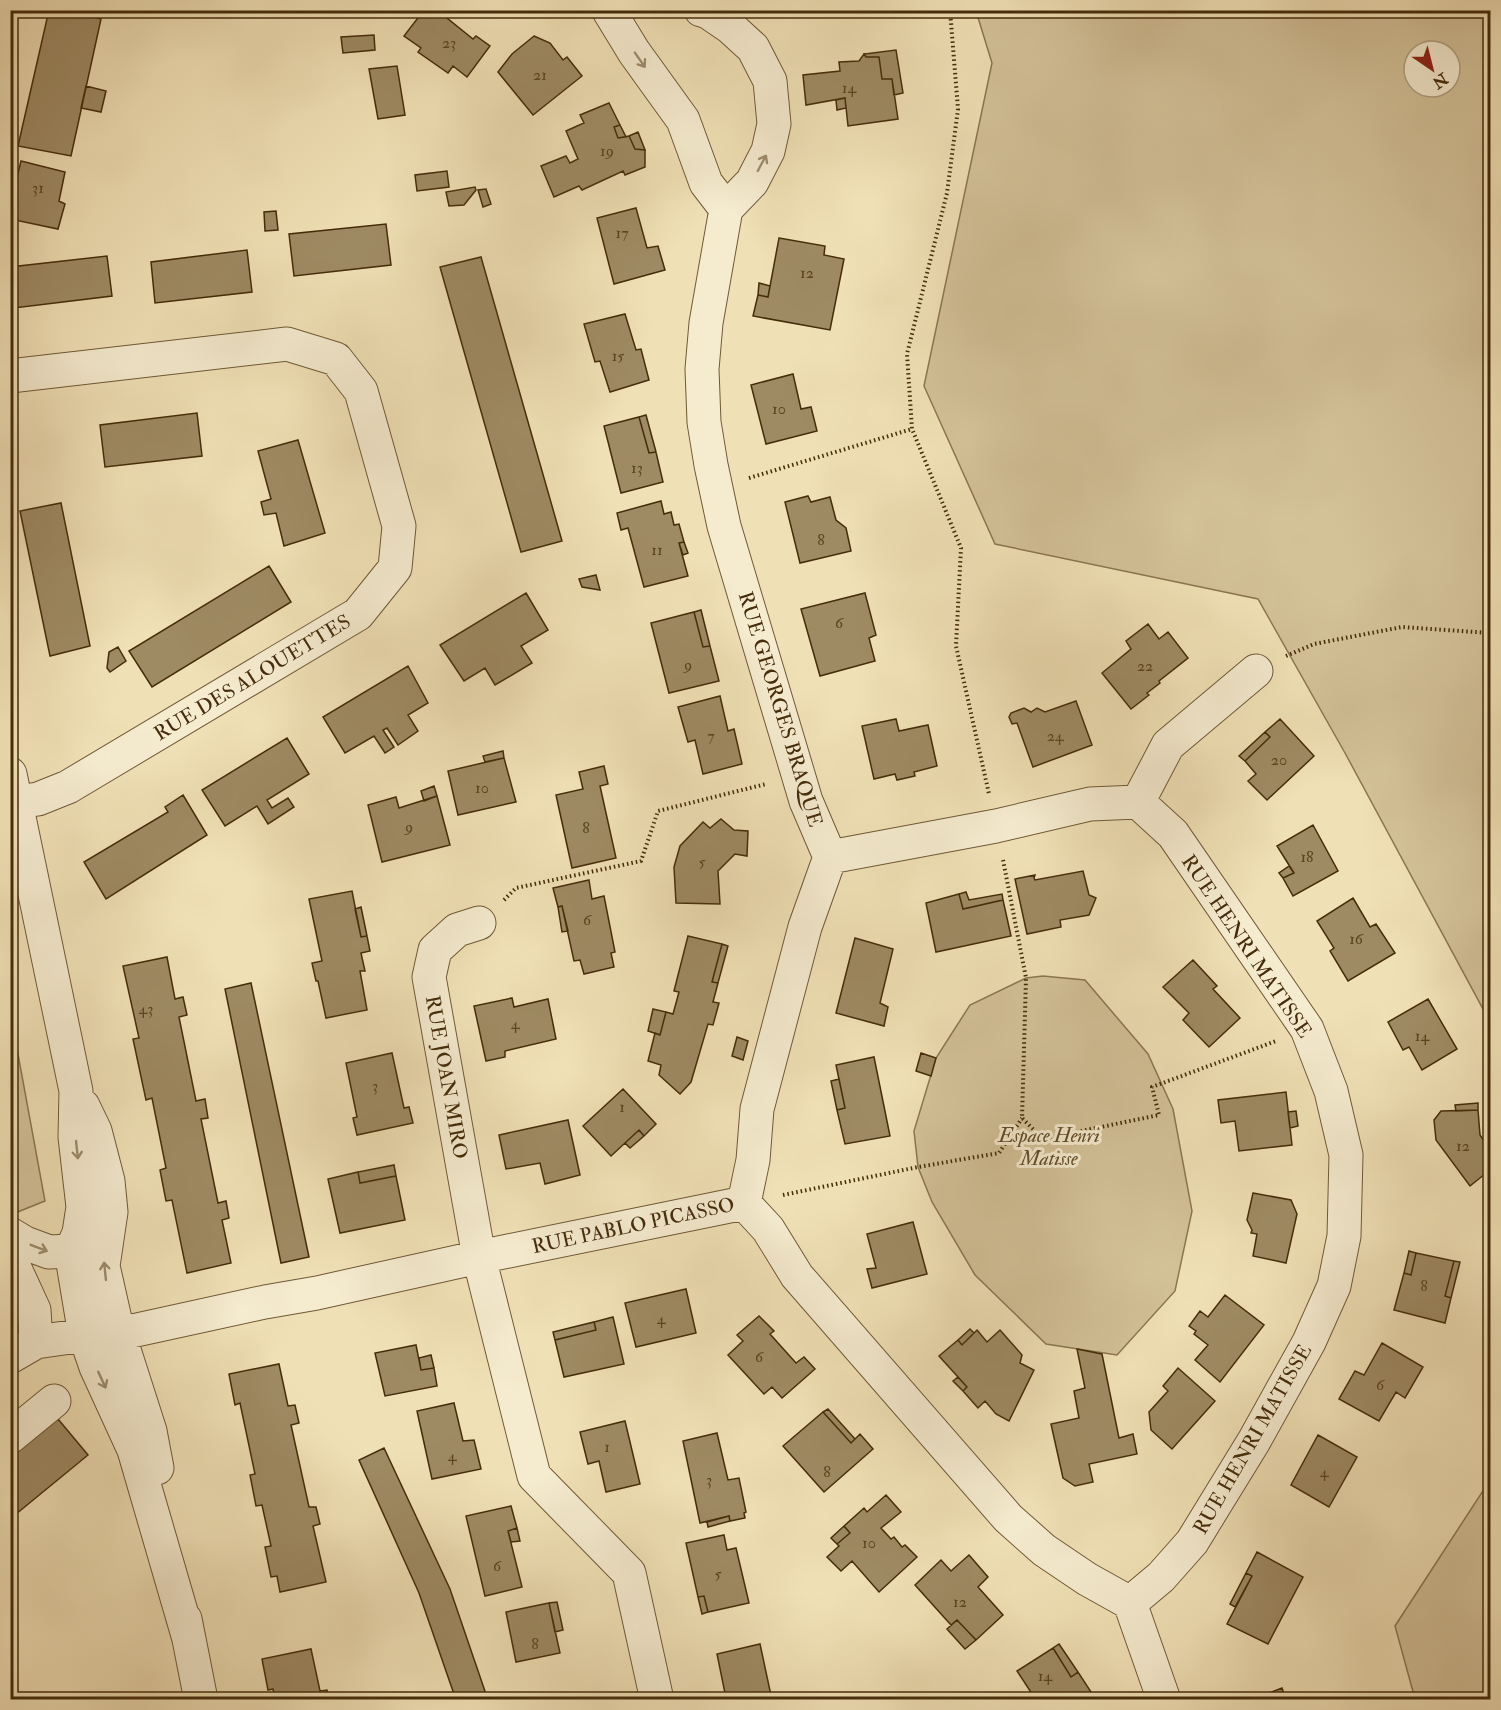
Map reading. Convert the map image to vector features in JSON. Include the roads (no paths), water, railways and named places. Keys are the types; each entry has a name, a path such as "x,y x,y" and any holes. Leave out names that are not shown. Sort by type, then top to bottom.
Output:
{"street":[{"path":"609,11 634,52 682,120 705,183 726,209 752,182 768,151 774,124 770,81 753,48 730,27 708,12 700,10"},
{"name":"RUE GEORGES BRAQUE","path":"726,209 706,323 702,369 704,422 724,526 806,801 830,857"},
{"name":"RUE DES ALOUETTES","path":"10,376 287,344 336,359 361,391 399,526 395,568 358,614 68,788 38,799 13,793"},
{"path":"744,1203 753,1160 757,1109 805,927 830,857 996,826 1090,804 1138,802 1168,745 1256,670"},
{"path":"13,793 76,1091 75,1137 83,1207 79,1233 71,1251 85,1335 96,1367 134,1450 189,1639"},
{"name":"RUE HENRI MATISSE","path":"1130,1604 1161,1577 1192,1542 1254,1442 1304,1352 1334,1286 1344,1236 1346,1155 1330,1091 1306,1029 1173,834 1138,802"},
{"name":"RUE JOAN MIRO","path":"479,923 457,930 435,950 429,977 479,1257 534,1476 629,1574 657,1700"},
{"path":"76,1091 95,1131 108,1181 111,1212 103,1266 117,1328 150,1431 201,1700"},
{"name":"RUE PABLO PICASSO","path":"23,1350 117,1328 132,1331 744,1203 768,1229 797,1276 1008,1518 1053,1556 1130,1604"},
{"path":"10,1234 25,1243 49,1252 71,1251"},
{"path":"10,1255 34,1310 23,1350"},
{"path":"10,1437 54,1401"},
{"path":"1130,1604 1164,1700"}],"park label":[{"name":"Espace Henri Matisse","path":"1049,1146"}]}
